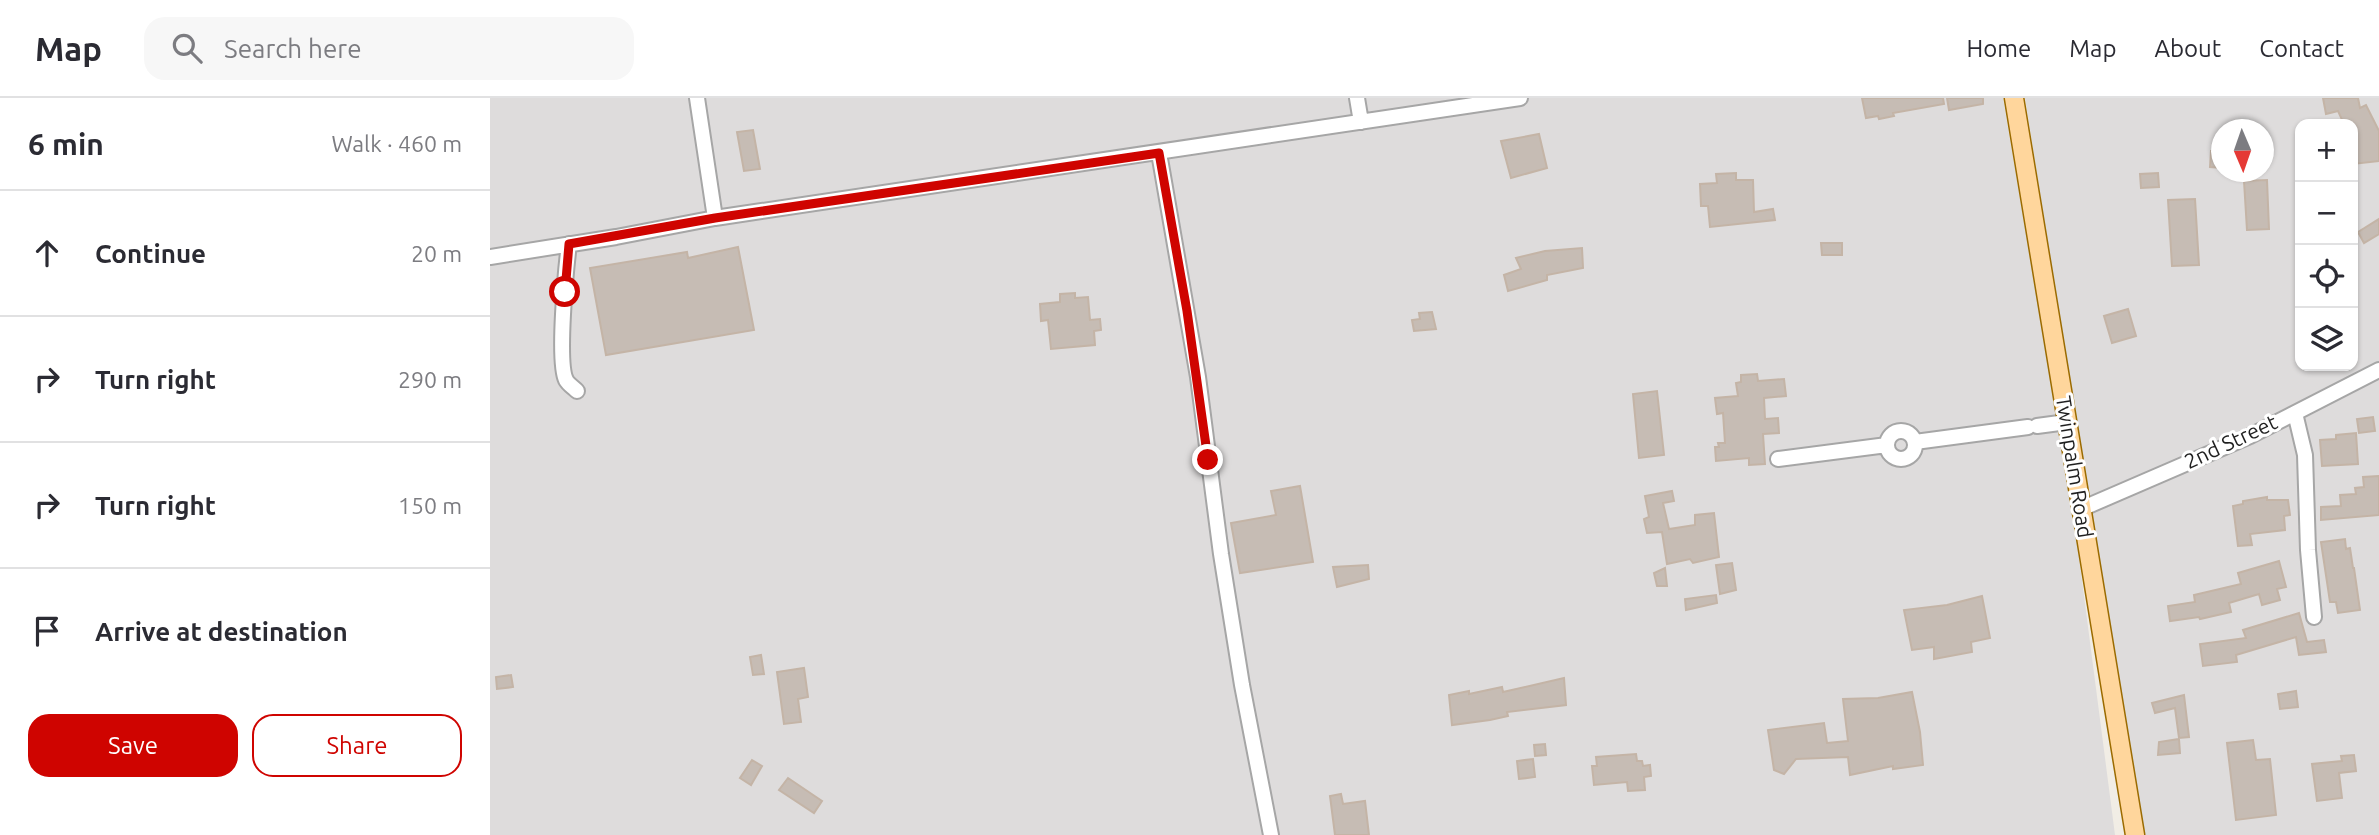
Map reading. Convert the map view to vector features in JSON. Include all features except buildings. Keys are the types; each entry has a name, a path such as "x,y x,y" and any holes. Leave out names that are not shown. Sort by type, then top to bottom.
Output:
{"main road":[{"name":"Twinpalm Road","path":"2014,98 2135,835"}],"street":[{"path":"697,98 715,218"},
{"path":"1357,98 1361,122"},
{"path":"490,257 715,218 1520,98"},
{"path":"1159,153 1198,377 1221,554 1242,685 1271,835"},
{"path":"569,244 562,363 566,381 578,391"},
{"name":"2nd Street","path":"2081,509 2250,436 2379,370"},
{"path":"2295,413 2305,455 2308,550 2314,617"},
{"path":"1778,459 1887,445 1891,454 1901,459 1911,455 1915,442 2067,422"}],"shaded area":[{"path":"490,98 2003,98 2073,511 2115,835 490,835"},
{"path":"2025,98 2379,98 2379,835 2145,835"}],"route":[{"path":"565,292 569,244 715,218 1159,153 1198,377 1208,460"}]}
